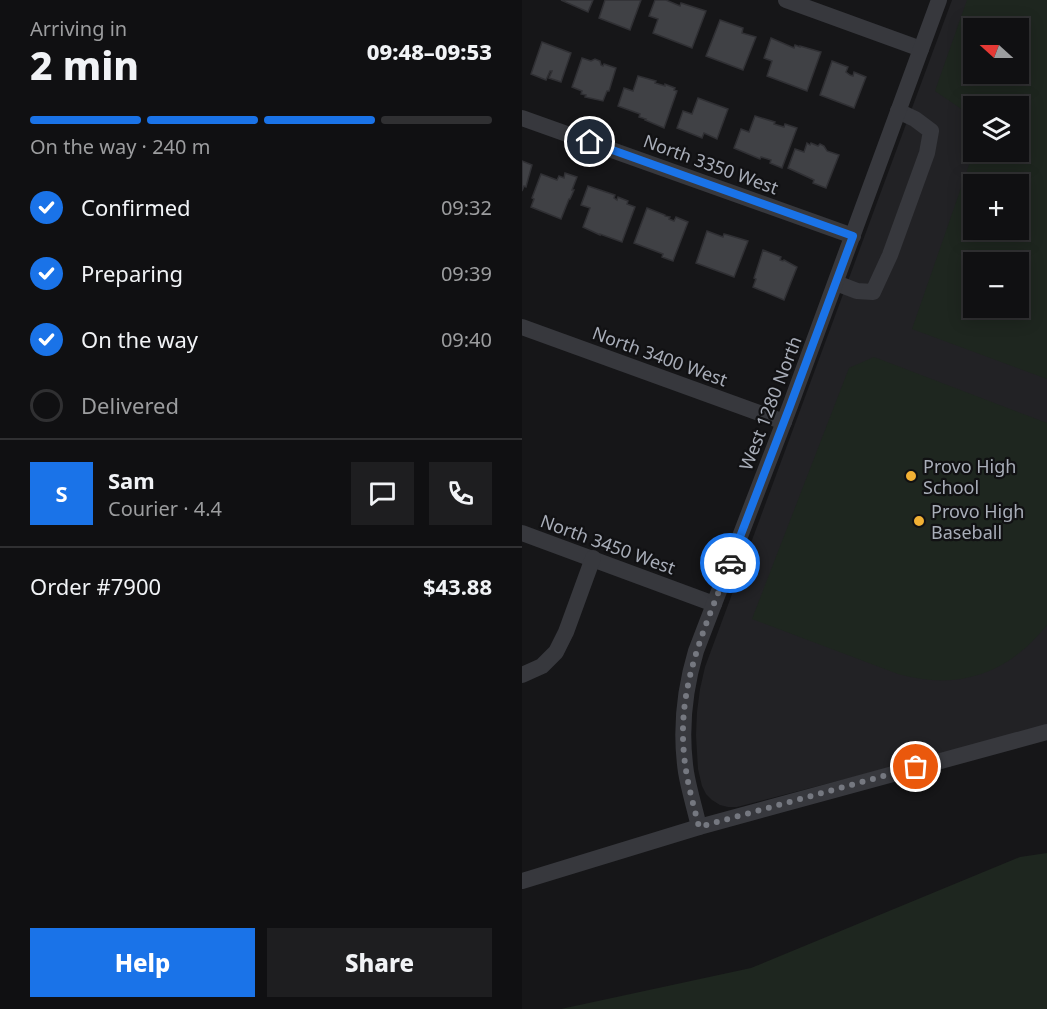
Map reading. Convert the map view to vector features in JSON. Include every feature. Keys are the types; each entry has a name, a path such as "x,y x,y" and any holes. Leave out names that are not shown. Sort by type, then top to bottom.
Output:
{"street":[{"path":"786,0 921,49"},
{"name":"West 1280 North","path":"699,827 684,753 684,712 690,671 836,283 939,0"},
{"path":"836,283 857,291 873,292 898,235 927,153 931,132 915,119 898,111"},
{"name":"North 3350 West","path":"522,118 853,236"},
{"name":"North 3400 West","path":"522,327 784,422"},
{"name":"North 3450 West","path":"522,533 714,604"},
{"path":"522,675 542,666 556,652 566,632 593,558"},
{"path":"522,881 699,827 1047,732"}],"shaded area":[{"name":"Provo High School","path":"952,0 1047,0 1047,727 737,807 728,807 712,800 702,786 698,769 696,735 700,689 705,667"},
{"path":"967,0 1047,0 1047,379 912,329 963,182 963,240 1029,240 1029,174 966,174 970,162 1029,162 1029,96 963,96 963,110 935,91"},
{"name":"Provo High Baseball","path":"874,357 1047,423 1047,625 1016,656 999,667 981,674 962,679 942,680 920,679 898,674 752,619 849,368"},
{"path":"1047,853 1047,1009 561,1009 751,968 1020,857"}],"building":[{"path":"561,0 593,0 588,12"},
{"path":"605,0 641,0 630,30 599,18"},
{"path":"655,0 666,0 680,6 681,3 706,11 692,48 653,33 658,19 649,16"},
{"path":"720,20 743,28 742,33 756,37 743,70 706,56"},
{"path":"771,38 794,48 795,45 821,52 807,91 767,76 772,61 764,58"},
{"path":"542,42 571,53 561,82 549,78 552,71 546,80 531,74"},
{"path":"582,58 591,61 595,59 603,66 604,64 616,68 609,91 603,101 585,97 586,95 581,94 582,91 572,87"},
{"path":"832,61 848,67 846,72 850,75 853,76 854,72 866,77 854,108 820,95"},
{"path":"638,76 665,86 665,84 677,91 664,128 639,117 640,114 618,106 624,88 633,91"},
{"path":"698,98 728,109 717,139 704,133 702,138 677,128 683,111 692,114"},
{"path":"755,116 784,127 785,124 797,128 782,168 770,163 771,160 761,157 760,159 734,148 741,129 749,132"},
{"path":"807,143 818,146 820,144 827,151 839,155 826,188 788,168 795,149 804,152"},
{"path":"522,161 532,165 526,187 524,186 522,191"},
{"path":"565,173 577,177 572,190 574,190 561,219 531,207 541,174 557,180 559,176 564,178"},
{"path":"588,186 615,195 614,198 617,200 618,197 635,207 622,242 583,227 590,208 581,205"},
{"path":"647,208 670,217 669,219 674,221 676,217 688,222 673,261 662,257 663,254 634,243"},
{"path":"707,231 723,237 724,234 748,241 734,277 696,263"},
{"path":"763,250 797,267 784,300 753,287"}],"way so far":[{"path":"730,563 696,651 686,691 684,753 699,827 916,767"}],"place":[{"name":"Provo High School","path":"911,476"},
{"name":"Provo High Baseball","path":"919,521"}],"route":[{"path":"590,142 853,236 730,563"}]}
